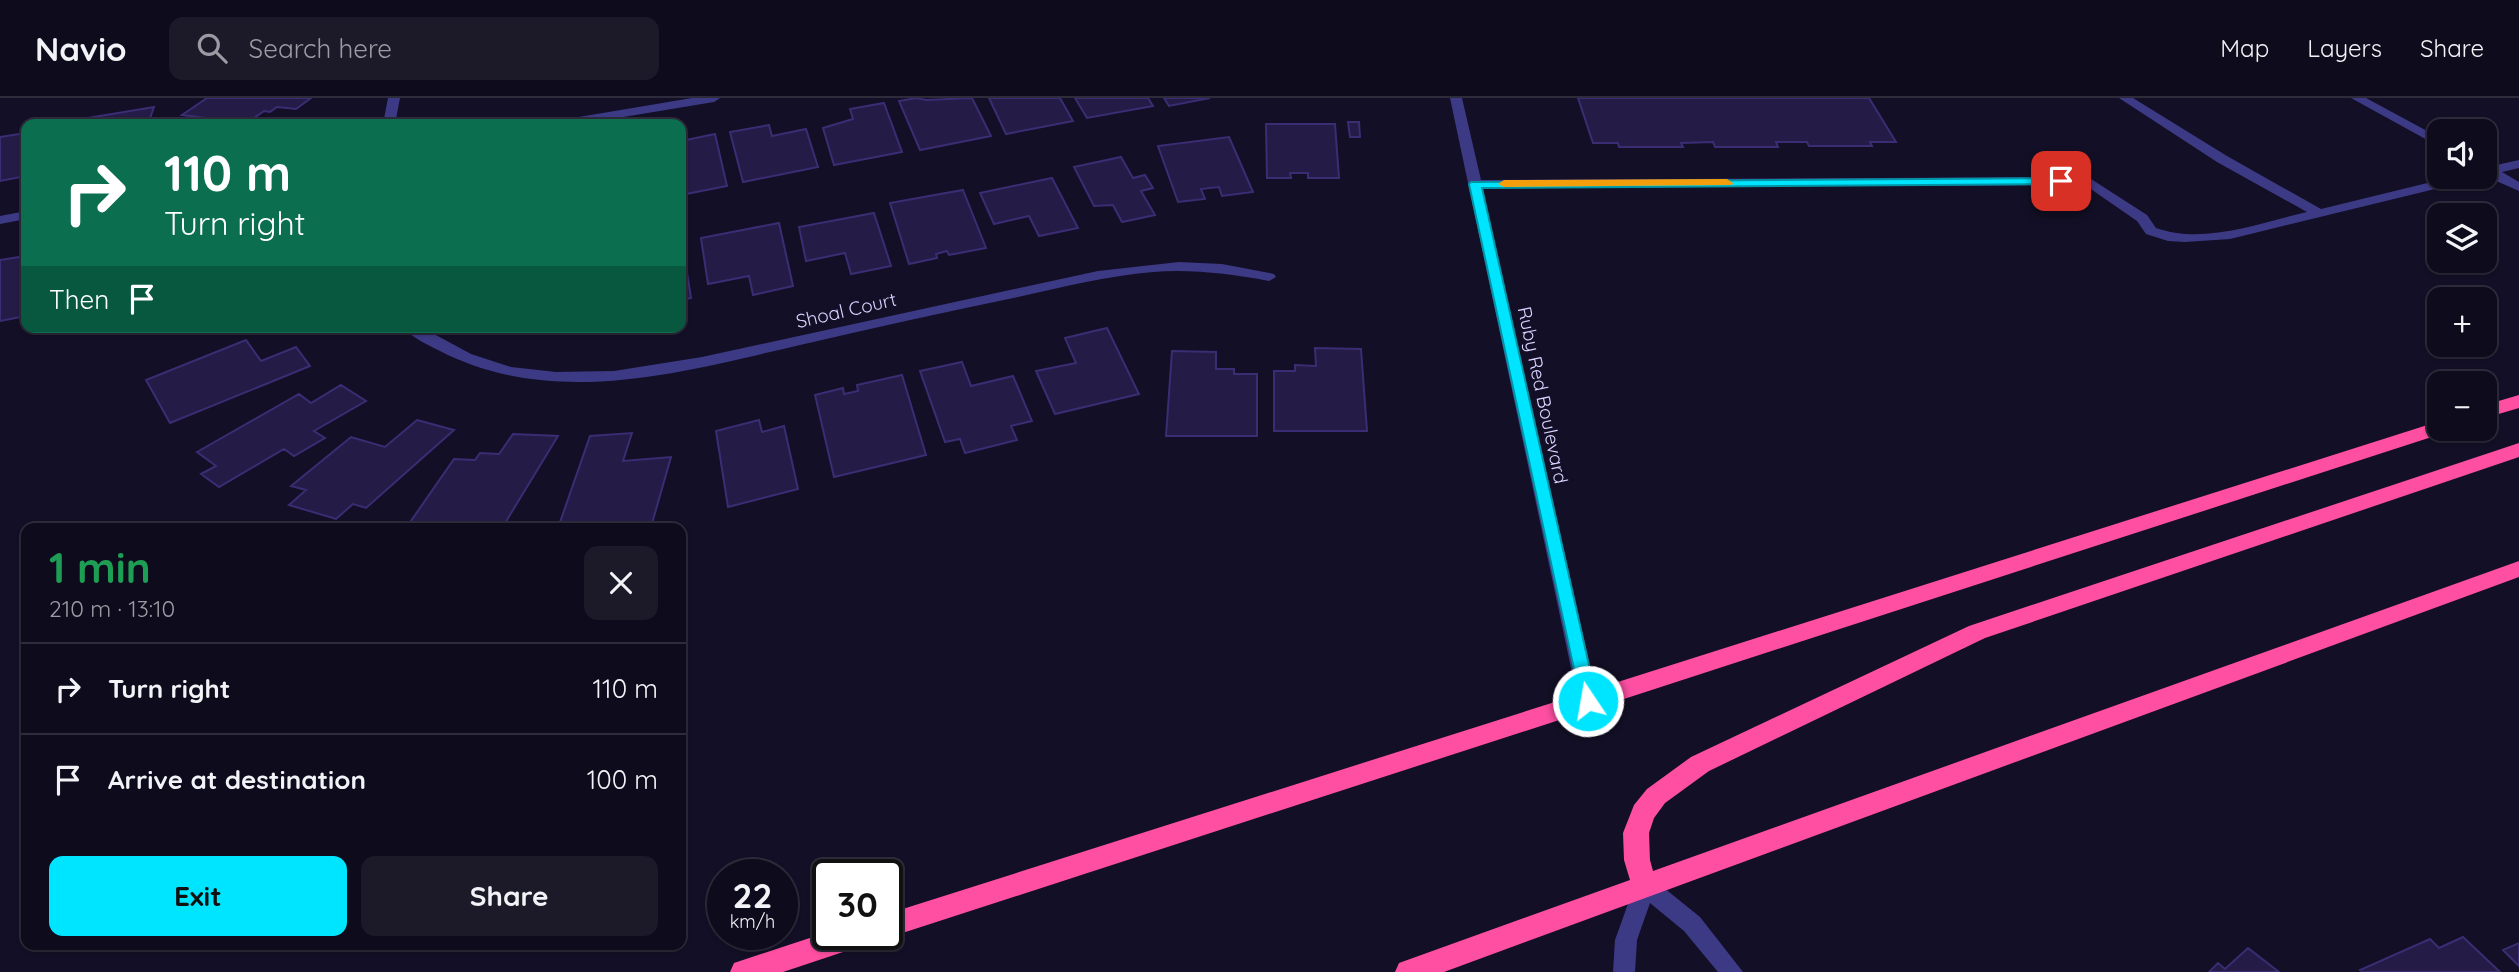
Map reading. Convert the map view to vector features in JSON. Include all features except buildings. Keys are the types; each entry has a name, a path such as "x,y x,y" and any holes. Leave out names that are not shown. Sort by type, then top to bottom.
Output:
{"highway":[{"path":"2497,408 2519,401"},
{"path":"903,921 2427,431"},
{"path":"1646,886 1637,860 1636,833 1643,813 1657,796 1700,764 1977,632 2519,450"},
{"path":"1409,972 2519,569"},
{"path":"744,972 812,950"}],"street":[{"path":"390,119 394,98"},
{"path":"590,119 714,98"},
{"name":"Ruby Red Boulevard","path":"1456,98 1588,701"},
{"path":"2125,98 2222,159 2319,213"},
{"path":"2357,98 2427,136"},
{"path":"2497,168 2519,164"},
{"path":"2497,175 2519,187"},
{"path":"1475,184 2088,181 2142,218 2151,231 2168,237 2185,238 2230,235 2427,187"},
{"path":"0,220 21,216"},
{"name":"Shoal Court","path":"419,333 435,343 485,365 526,374 570,377 642,372 708,361 1110,274 1158,268 1206,267 1269,277"},
{"path":"1624,972 1626,940 1646,886 1692,924 1732,972"}],"slow traffic":[{"path":"1504,184 1727,183"}],"route":[{"path":"1588,701 1475,184 2061,181"}]}
